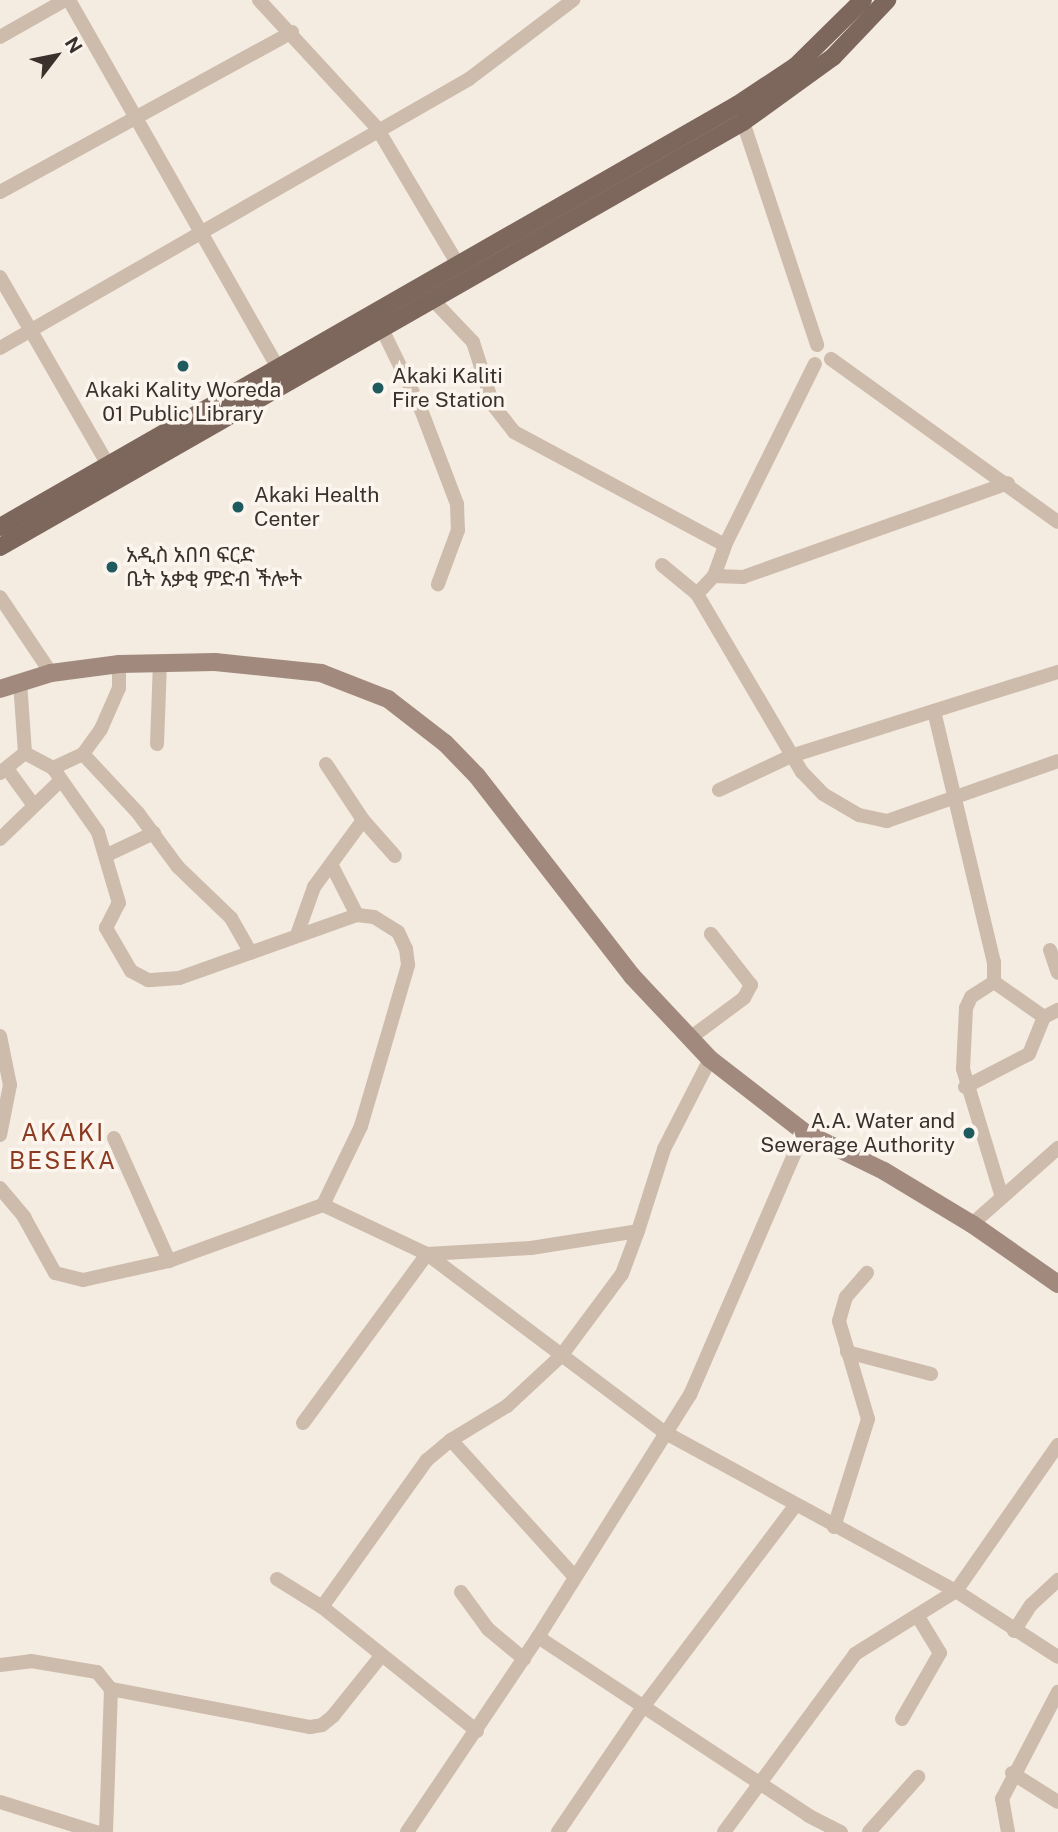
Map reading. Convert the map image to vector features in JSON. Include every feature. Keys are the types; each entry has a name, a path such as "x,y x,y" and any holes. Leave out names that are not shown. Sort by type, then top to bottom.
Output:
{"main road":[{"path":"0,547 112,472 279,369 737,105 796,66 831,36 863,0"},
{"path":"0,527 112,472 382,329 743,122 833,57 887,0"},
{"path":"0,689 51,673 119,664 215,662 308,671 388,699 445,743 477,776 632,976 710,1059 804,1132 884,1171 972,1224 1058,1284"}],"street":[{"path":"0,37 67,0 137,116 279,369"},
{"path":"259,0 292,32 377,128 458,266"},
{"path":"0,348 377,128 469,79 573,0"},
{"path":"0,192 292,32"},
{"path":"743,122 817,345"},
{"path":"0,277 29,333 112,472"},
{"path":"433,300 473,342 493,405 514,432 725,545"},
{"path":"382,329 420,407 457,504 458,530 438,584"},
{"path":"817,345 829,347 831,359 1008,483 1058,522"},
{"path":"697,594 714,576 725,545 815,364 811,354 817,345"},
{"path":"815,364 826,365 831,359"},
{"path":"714,576 743,577 1008,483"},
{"path":"662,565 697,594 791,756 823,794 872,820 887,821 1058,761"},
{"path":"0,597 51,673"},
{"path":"157,744 160,663"},
{"path":"0,839 56,775 83,754 114,706 119,664"},
{"path":"719,790 791,756 1058,672"},
{"path":"20,682 25,753"},
{"path":"934,711 951,771 951,797 995,962 994,982"},
{"path":"25,753 4,772 32,803"},
{"path":"0,1188 24,1217 43,1257 55,1273 68,1279 83,1280 169,1261 323,1205 361,1126 408,965 407,949 398,932 374,917 357,915 298,932 251,953 162,981 131,971 106,928 119,903 107,855 98,832 56,775 25,753"},
{"path":"83,754 178,867 231,918 251,953"},
{"path":"326,764 363,820 395,856"},
{"path":"298,932 314,887 363,820"},
{"path":"107,855 153,834"},
{"path":"331,864 357,915"},
{"path":"690,1038 744,998 751,985 711,934"},
{"path":"1051,950 1058,973"},
{"path":"994,982 1044,1017"},
{"path":"994,982 971,997 966,1008 965,1087 1002,1197"},
{"path":"965,1087 1028,1054 1044,1017 1058,1010"},
{"path":"0,1038 10,1084 0,1135"},
{"path":"321,1607 427,1460 451,1440 507,1406 561,1356 622,1274 664,1149 710,1059"},
{"path":"407,1832 524,1659 573,1575 703,1368 754,1241 804,1132"},
{"path":"114,1138 169,1261"},
{"path":"972,1224 1058,1148"},
{"path":"323,1205 427,1254 664,1432 794,1507 956,1591 1058,1657"},
{"path":"427,1254 531,1248 638,1231"},
{"path":"303,1423 427,1254"},
{"path":"834,1527 868,1419 839,1321 841,1308 867,1273"},
{"path":"847,1352 931,1374"},
{"path":"451,1440 573,1575"},
{"path":"724,1832 758,1782 855,1654 956,1591 1058,1445"},
{"path":"558,1832 643,1707 794,1507"},
{"path":"277,1580 321,1607 477,1731"},
{"path":"1014,1631 1031,1605 1058,1580"},
{"path":"461,1592 488,1629 524,1659"},
{"path":"902,1719 940,1653 917,1615"},
{"path":"538,1637 758,1782 841,1832"},
{"path":"0,1665 39,1662 97,1672 111,1689 310,1727 323,1725 333,1716 381,1656"},
{"path":"106,1832 111,1689"},
{"path":"1008,1832 1002,1799 1012,1773 1058,1692"},
{"path":"1012,1773 1058,1802"},
{"path":"869,1832 918,1777"},
{"path":"0,1802 96,1832"}],"place":[{"name":"Akaki Kality Woreda 01 Public Library","path":"183,366"},
{"name":"Akaki Kaliti Fire Station","path":"378,388"},
{"name":"Akaki Health Center","path":"238,507"},
{"name":"አዲስ አበባ ፍርድ ቤት አቃቂ ምድብ ችሎት","path":"112,567"},
{"name":"A.A. Water and Sewerage Authority","path":"969,1133"}],"district":[{"name":"AKAKI BESEKA","path":"63,1147"}]}
